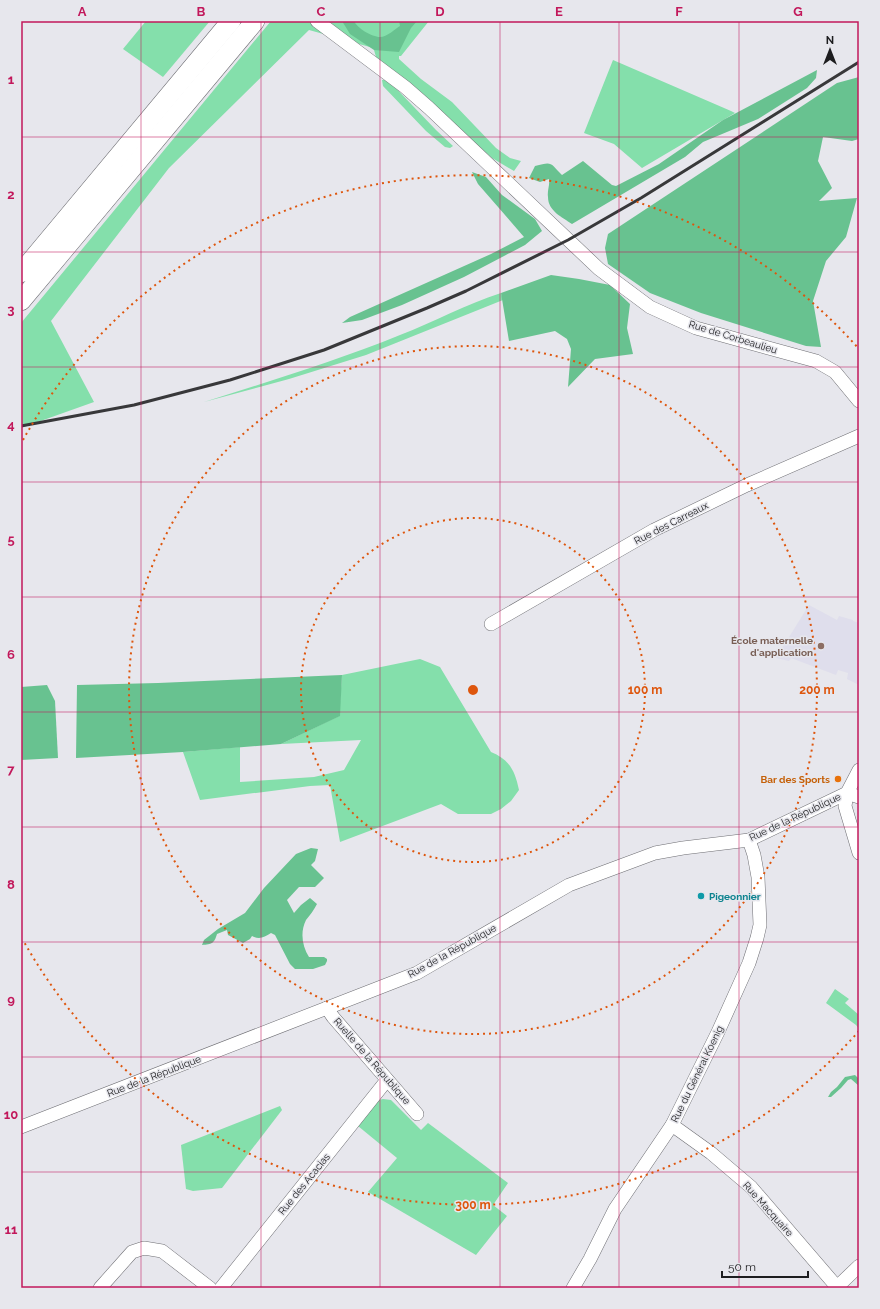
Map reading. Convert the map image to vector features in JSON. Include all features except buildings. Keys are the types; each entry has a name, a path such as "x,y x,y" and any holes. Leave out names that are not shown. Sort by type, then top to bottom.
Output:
{"highway":[{"path":"21,273 231,21"},
{"path":"21,301 255,21"}],"street":[{"name":"Rue de Corbeaulieu","path":"317,21 399,83 429,108 599,269 650,307 696,328 816,361 835,372 859,401"},
{"name":"Rue des Carreaux","path":"491,624 654,530 748,485 859,436"},
{"path":"859,770 853,795 845,806 859,853"},
{"name":"Rue de la République","path":"21,1127 417,973 569,885 655,853 749,840 853,795"},
{"name":"Rue du Général Koenig","path":"573,1288 590,1259 615,1209 672,1125 718,1032 749,963 760,924 758,877 754,855 749,840"},
{"name":"Ruelle de la République","path":"327,1008 333,1017 417,1114"},
{"name":"Rue des Acacias","path":"221,1288 387,1080"},
{"name":"Rue Macquaire","path":"672,1125 711,1153 751,1188 836,1288"},
{"path":"100,1288 132,1252 144,1248 162,1251 210,1288"},
{"path":"836,1288 859,1266"}],"shaded area":[{"name":"École maternelle d'application","path":"809,605 837,620 839,616 859,623 857,633 859,634 859,685 847,679 848,673 838,670 836,675 791,658 789,661 776,658"}],"green space":[{"path":"146,21 210,21 163,77 123,49"},
{"path":"271,21 429,21 401,56 399,56 399,59 421,79 452,102 496,148 510,158 521,161 514,171 492,158 421,94 376,57 374,50 377,49 309,30 169,168 51,321 94,402 21,428 21,323"},
{"path":"342,21 354,21 365,32 377,37 383,37 400,26 399,21 417,21 411,28 399,52 374,50 350,34"},
{"path":"613,60 735,113 642,168 614,144 584,133"},
{"path":"817,70 816,78 807,88 758,119 703,142 685,157 572,224 556,213 550,206 548,195 549,179 540,182 529,178 535,166 548,163 551,164 562,175 583,161 612,185 616,186 659,164 723,120"},
{"path":"859,77 859,139 852,141 823,137 818,161 832,188 819,201 857,198 846,237 826,261 813,301 821,347 806,346 701,313 650,293 608,264 605,248 608,234 837,83"},
{"path":"382,80 388,80 453,146 450,148 445,147 426,131 383,86"},
{"path":"472,172 486,177 502,195 535,219 542,231 525,245 464,277 402,305 362,320 342,323 350,317 491,254 524,237 478,184"},
{"path":"551,275 610,285 630,304 627,328 633,354 595,359 568,387 571,349 567,339 555,331 509,341 501,293"},
{"path":"501,293 503,300 366,355 289,379 204,402 352,353 413,330 475,302"},
{"path":"420,659 440,667 491,752 503,759 511,767 516,777 519,790 511,801 501,809 491,814 458,814 441,804 340,842 330,785 310,786 200,800 183,752 240,747 240,782 314,777 344,770 361,740 281,744 339,716 342,675"},
{"path":"342,675 340,716 281,744 183,752 76,758 77,685"},
{"path":"47,685 55,701 58,758 21,760 21,687"},
{"path":"311,848 318,849 315,861 311,865 324,878 315,887 299,887 287,900 294,913 310,898 317,904 306,920 302,934 305,948 309,957 324,957 327,959 325,965 313,969 295,969 290,964 275,935 271,933 260,938 252,936 243,943 228,935 227,930 217,934 212,943 202,945 204,940 218,929 245,913 264,888 296,854"},
{"path":"835,989 849,999 845,1003 859,1015 859,1029 856,1025 826,1003"},
{"path":"855,1075 859,1079 859,1086 851,1079 848,1080 831,1097 828,1097 845,1077"},
{"path":"379,1100 391,1100 421,1130 428,1123 508,1183 493,1205 507,1216 476,1255 368,1192 397,1158 358,1126"},
{"path":"280,1106 282,1110 222,1188 193,1191 186,1189 181,1145"}],"railway":[{"path":"21,426 134,405 230,380 324,350 427,308 466,291 568,240 641,198 859,62"}],"place":[{"name":"École maternelle d'application","path":"821,646"},
{"name":"Bar des Sports","path":"838,779"},
{"name":"Pigeonnier","path":"701,896"}]}
